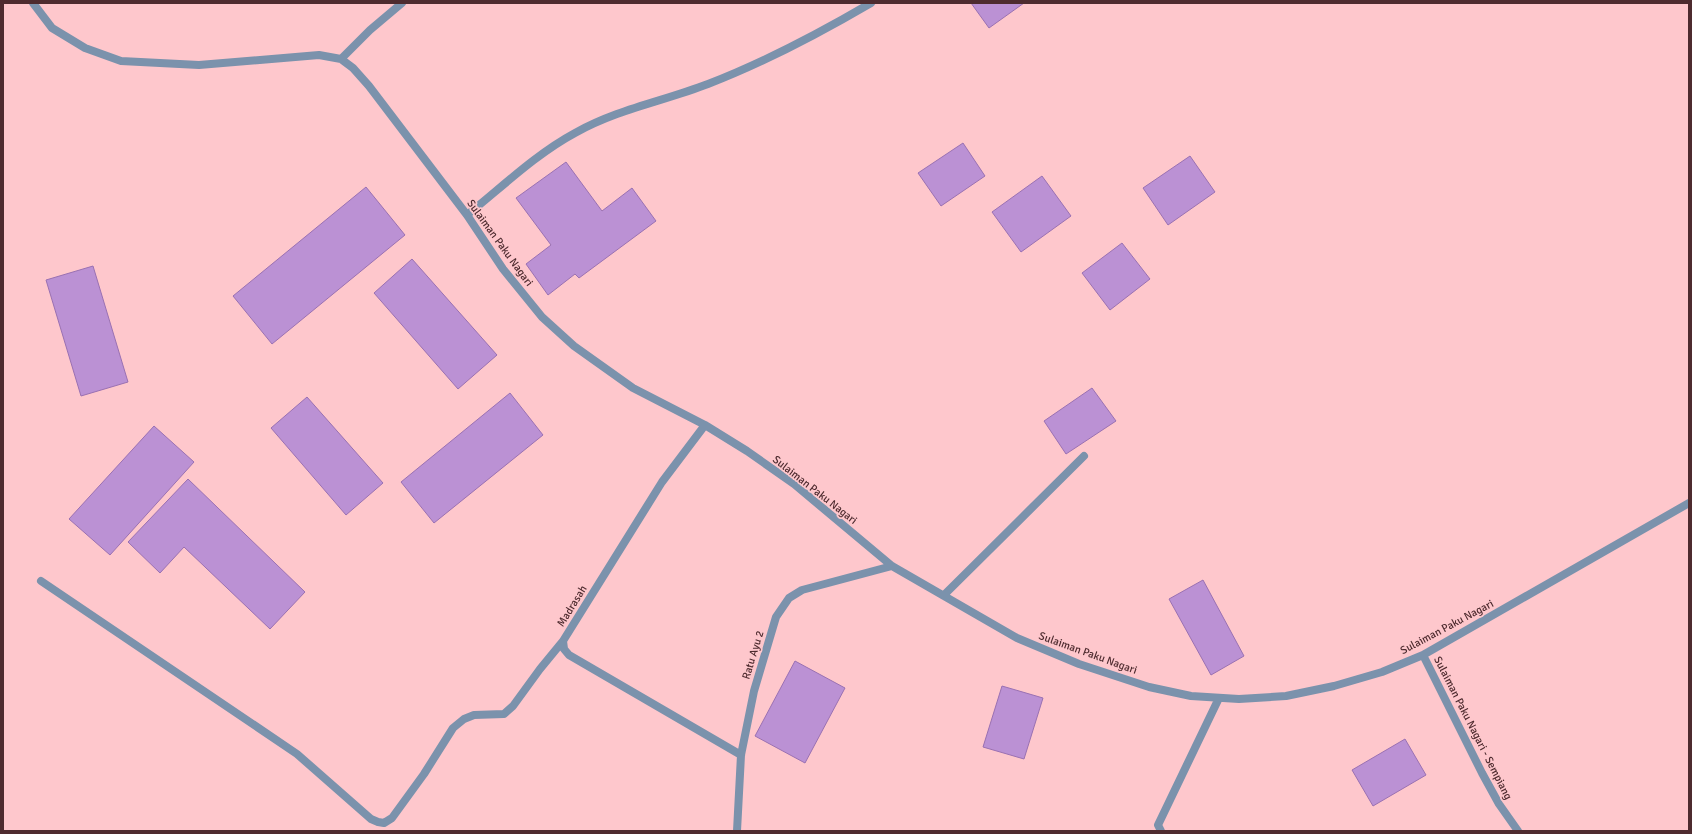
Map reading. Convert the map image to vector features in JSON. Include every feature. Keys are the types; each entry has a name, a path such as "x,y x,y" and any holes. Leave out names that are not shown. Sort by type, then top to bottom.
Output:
{"street":[{"name":"Sulaiman Paku Nagari","path":"33,3 52,28 85,48 121,61 199,65 295,56 319,55 341,59 354,68 369,86 467,215 503,269 542,316 574,346 633,388 704,425 747,451 794,484 892,566 1017,638 1079,664 1149,687 1191,696 1219,698 1239,699 1286,696 1334,686 1382,672 1423,655 1689,503"},
{"path":"341,59 370,30 402,3"},
{"path":"467,215 541,155 574,133 607,117 707,84 760,63 822,32 871,3"},
{"name":"Madrasah","path":"704,425 662,482 563,641 564,649 569,654 741,755"},
{"path":"944,595 1084,456"},
{"name":"Ratu Ayu 2","path":"737,831 741,755 754,691 776,617 789,598 802,590 892,566"},
{"path":"41,581 297,754 371,819 384,823 392,818 424,774 453,728 464,719 474,715 504,714 513,706 563,641"},
{"name":"Sulaiman Paku Nagari - Sempiang","path":"1423,655 1499,804 1518,831"},
{"path":"1161,831 1158,825 1219,698"}],"building":[{"path":"971,3 1024,3 989,28"},
{"path":"963,143 985,176 941,206 918,173"},
{"path":"1190,156 1215,192 1168,225 1143,188"},
{"path":"566,162 602,211 632,188 656,221 579,278 575,274 548,295 526,264 551,245 516,198"},
{"path":"1042,176 1071,216 1021,252 992,212"},
{"path":"366,187 405,235 272,344 233,296"},
{"path":"1122,243 1150,279 1110,310 1082,273"},
{"path":"412,259 497,355 458,389 374,293"},
{"path":"93,266 128,382 81,396 46,280"},
{"path":"1092,388 1116,421 1066,454 1044,421"},
{"path":"510,393 543,435 434,523 401,482"},
{"path":"307,397 383,483 346,515 271,428"},
{"path":"154,426 194,462 110,555 69,519"},
{"path":"188,479 305,592 270,629 184,547 160,573 128,542"},
{"path":"1203,580 1244,656 1211,675 1169,599"},
{"path":"795,661 845,688 805,763 755,736"},
{"path":"1002,686 1043,698 1024,759 983,747"},
{"path":"1405,739 1426,775 1373,806 1352,770"}]}
